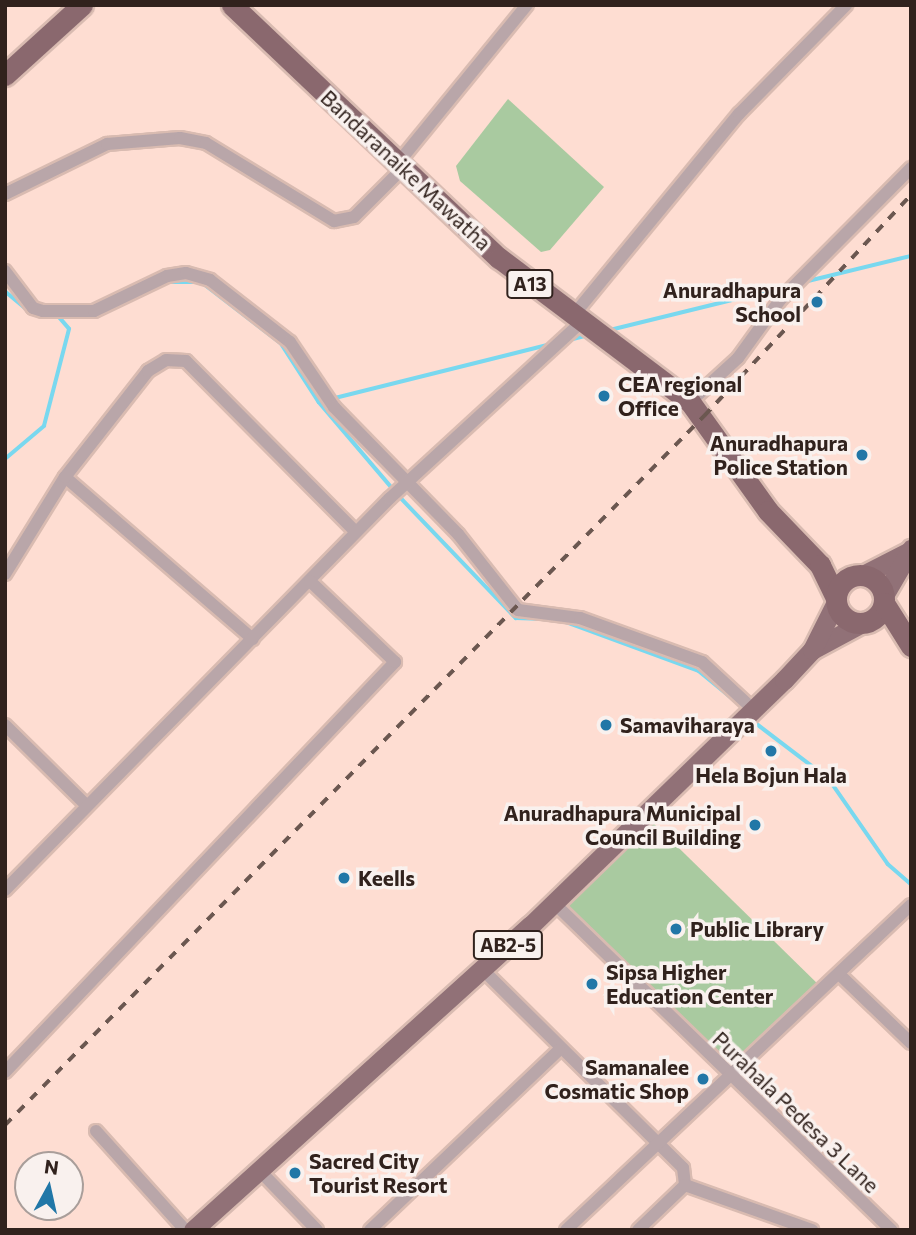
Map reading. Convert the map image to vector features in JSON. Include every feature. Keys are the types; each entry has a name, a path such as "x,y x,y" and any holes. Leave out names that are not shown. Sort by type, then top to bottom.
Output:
{"highway":[{"path":"5,75 82,5"},
{"name":"Bandaranaike Mawatha","path":"232,5 401,166 576,320 690,402 768,511 820,565 835,600"},
{"path":"820,565 858,574 885,598 911,648"},
{"path":"858,574 835,600 865,623 911,648"},
{"path":"865,623 885,598"}],"main road":[{"path":"858,574 909,550"},
{"path":"885,598 909,550"},
{"name":"AB2-5","path":"812,650 835,600"},
{"name":"AB2-5","path":"193,1230 554,903 812,650 865,623"}],"street":[{"path":"5,194 107,144 180,138 206,143 334,221 354,217 401,166 527,5"},
{"path":"5,890 356,532 576,320 739,114 846,5"},
{"path":"690,402 738,358 780,300 911,168"},
{"path":"5,271 33,308 43,311 94,311 167,276 186,273 210,280 290,342 334,407 398,491 458,534 518,610 580,618 702,662 753,709"},
{"path":"5,574 65,477 148,371 166,360 186,361 356,532"},
{"path":"65,477 253,639"},
{"path":"5,1072 395,662 310,581"},
{"path":"5,725 87,806"},
{"name":"Purahala Pedesa 3 Lane","path":"554,903 731,1078 892,1230"},
{"path":"566,1230 841,975 911,905"},
{"path":"482,968 559,1050 662,1142 683,1168 685,1185"},
{"path":"841,975 911,1043"},
{"path":"370,1230 559,1050"},
{"path":"96,1131 185,1230"},
{"path":"260,1171 317,1230"},
{"path":"638,1230 685,1185"},
{"path":"685,1185 812,1230"}],"green space":[{"path":"508,99 604,187 550,250 541,252 460,181 456,166"},
{"path":"642,812 824,990 731,1078 554,903"}],"waterway":[{"path":"804,282 911,256"},
{"path":"166,282 197,282"},
{"path":"204,284 281,343 319,402 394,490"},
{"path":"610,330 789,286"},
{"path":"5,291 29,311"},
{"path":"5,459 44,426 69,329 57,315"},
{"path":"569,340 589,335"},
{"path":"319,402 551,344"},
{"path":"399,496 516,618 545,619"},
{"path":"563,621 699,671 738,703"},
{"path":"753,721 829,779 888,864 911,884"}],"railway":[{"path":"5,1125 704,416 911,195"}],"place":[{"name":"Anuradhapura School","path":"817,302"},
{"name":"CEA regional Office","path":"604,396"},
{"name":"Anuradhapura Police Station","path":"862,455"},
{"name":"Samaviharaya","path":"606,725"},
{"name":"Hela Bojun Hala","path":"771,751"},
{"name":"Anuradhapura Municipal Council Building","path":"755,825"},
{"name":"Keells","path":"344,878"},
{"name":"Public Library","path":"676,929"},
{"name":"Sipsa Higher Education Center","path":"592,984"},
{"name":"Samanalee Cosmatic Shop","path":"703,1079"},
{"name":"Sacred City Tourist Resort","path":"295,1173"}]}
